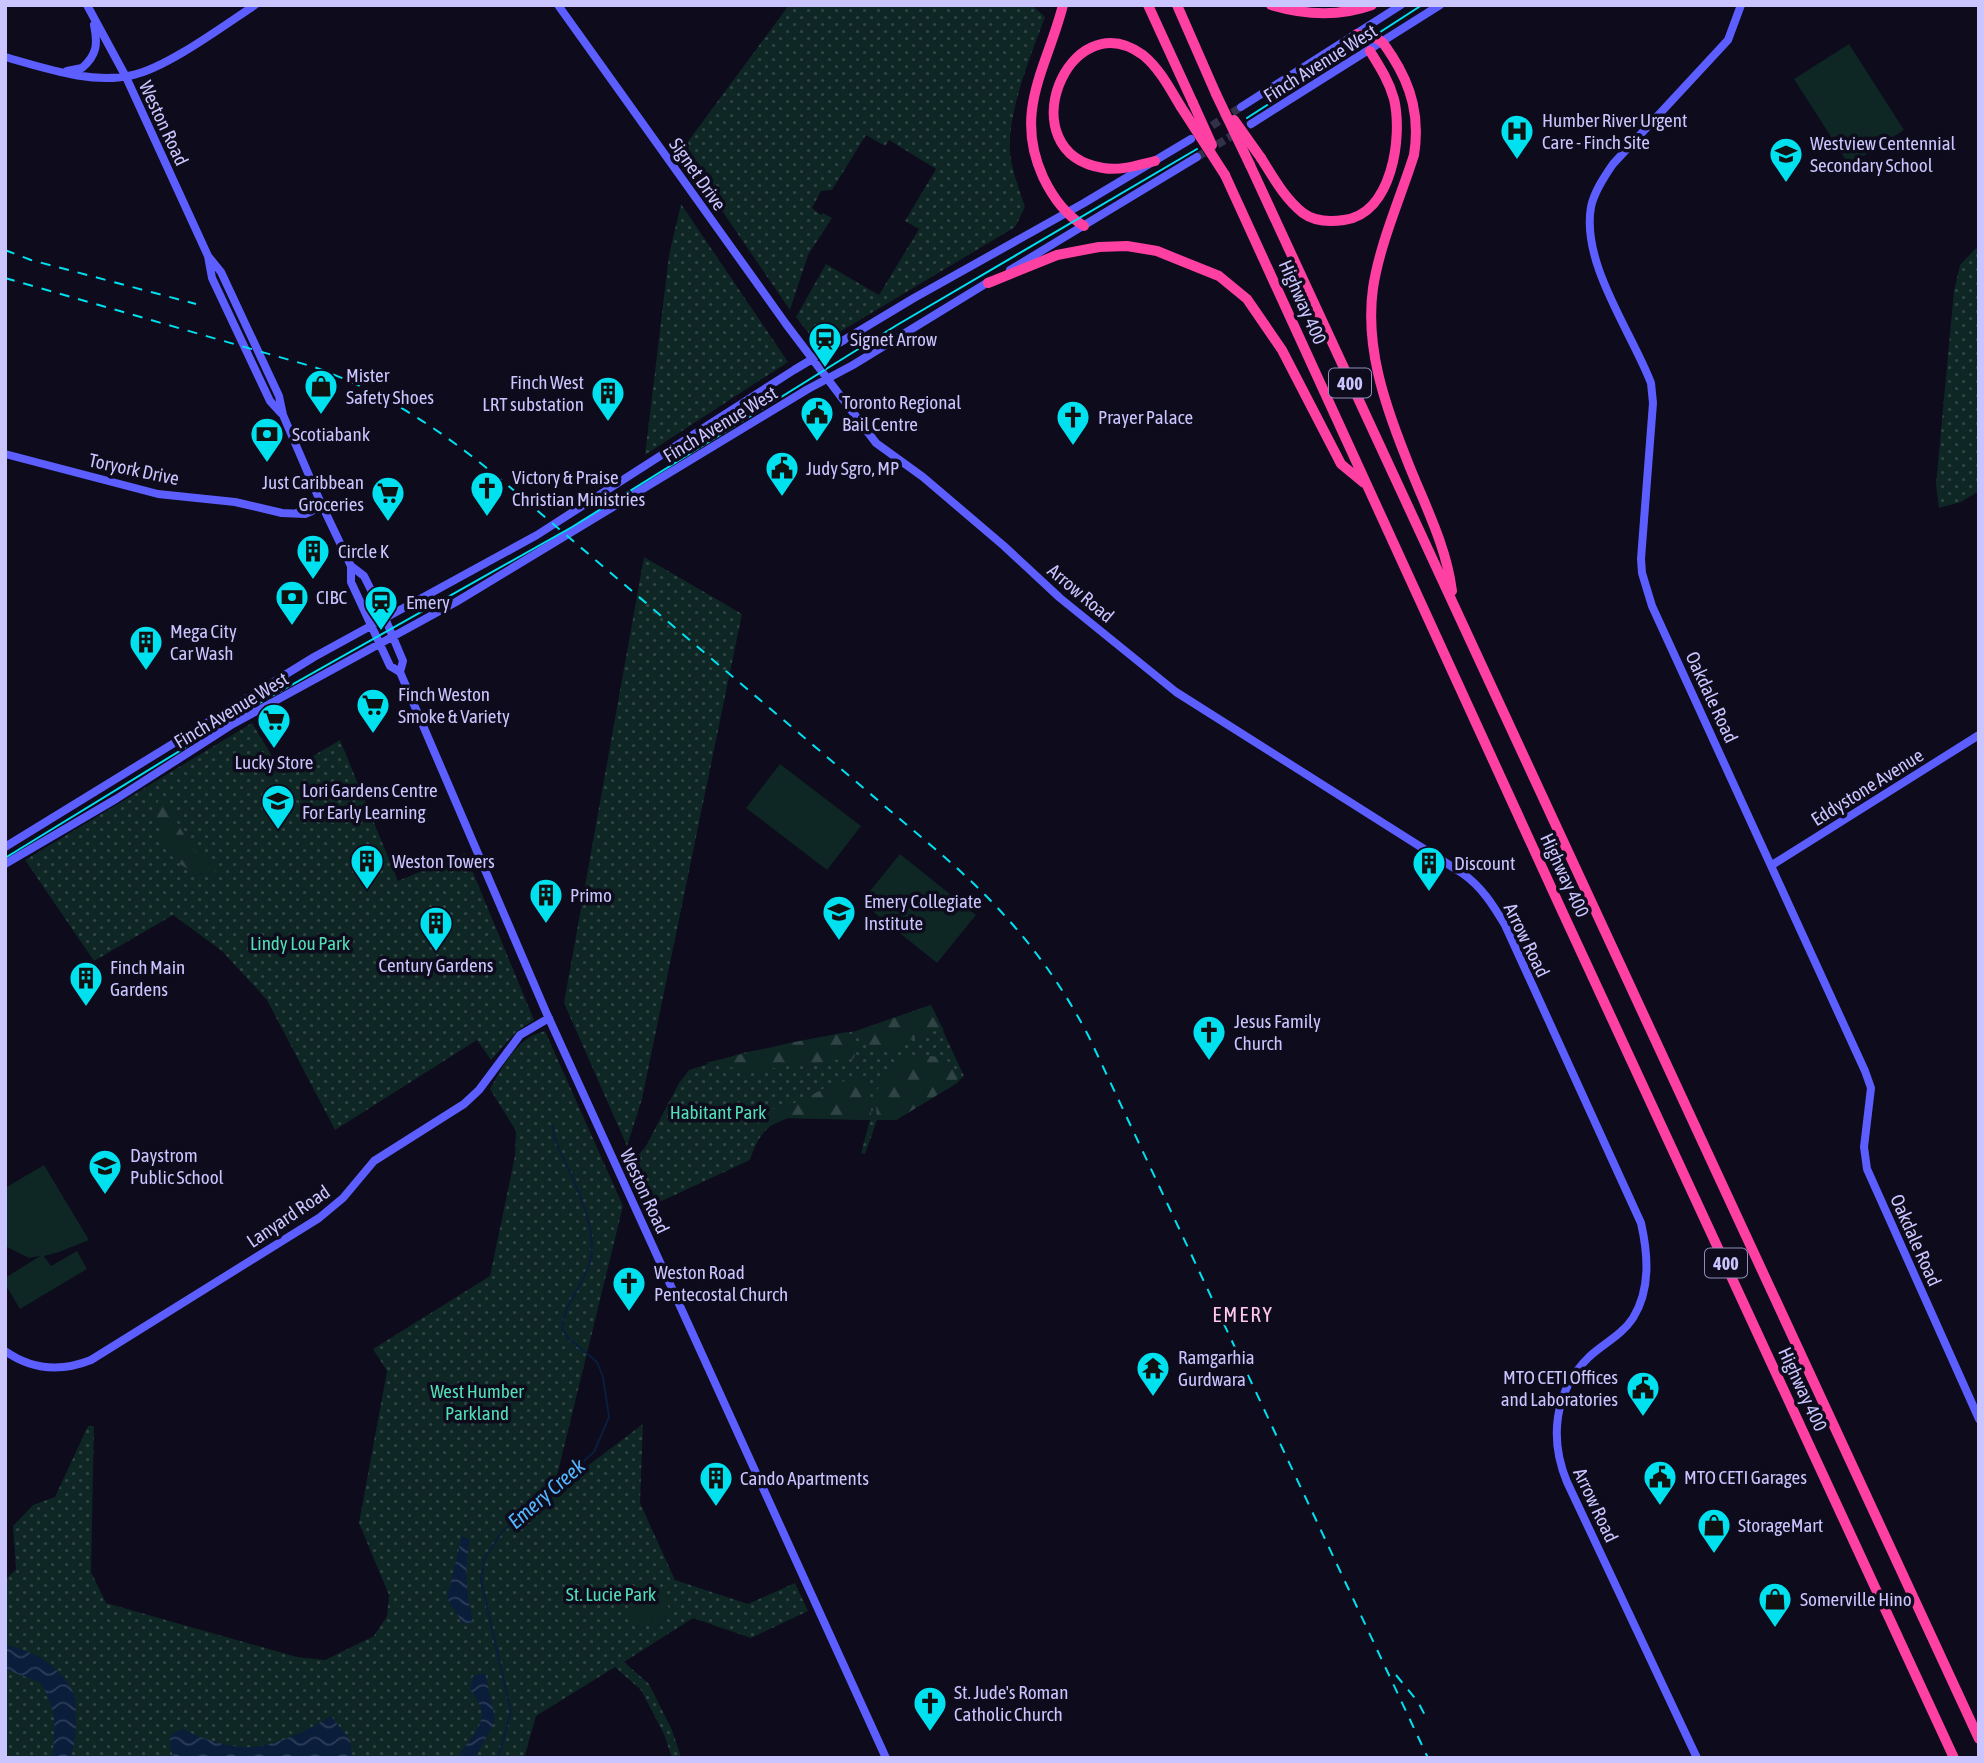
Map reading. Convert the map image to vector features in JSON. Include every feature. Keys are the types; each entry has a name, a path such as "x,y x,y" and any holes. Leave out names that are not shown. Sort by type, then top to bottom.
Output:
{"highway":[{"path":"1063,5 1033,101 1030,135 1033,151 1047,184 1060,204 1084,226"},
{"name":"Highway 400","path":"1148,5 1366,485 1954,1758"},
{"name":"Highway 400","path":"1177,5 1979,1740"},
{"path":"1271,5 1290,11 1322,15 1372,5"},
{"path":"1357,34 1373,37 1383,43 1403,72 1414,105 1414,155 1385,240 1373,289 1373,338 1382,390 1447,560 1453,601"},
{"path":"1155,161 1111,169 1091,165 1072,153 1056,130 1053,118 1055,92 1062,72 1075,55 1085,48 1105,42 1126,45 1152,63 1226,175"},
{"path":"1216,94 1282,191 1304,214 1327,223 1349,220 1367,209 1383,192 1396,143 1394,100 1388,80 1370,51"},
{"path":"988,283 1057,256 1099,247 1134,247 1157,251 1219,276 1247,299 1282,350 1341,464 1366,485"}],"main road":[{"name":"Weston Road","path":"87,5 125,77 208,256 221,272 279,396 283,415 318,502 351,566 364,576 385,618 403,661 400,672"},
{"path":"5,57 85,77 136,75 166,61 255,5"},
{"name":"Signet Drive","path":"558,5 786,324 828,377"},
{"name":"Finch Avenue West","path":"1241,107 1401,5"},
{"name":"Finch Avenue West","path":"1251,124 1440,5"},
{"name":"Oakdale Road","path":"1741,5 1728,40 1613,164 1601,182 1591,206 1590,235 1596,265 1651,383 1653,402 1642,573 1649,599 1871,1088 1864,1147 1867,1169 1979,1419"},
{"path":"61,71 82,68 94,54 98,42 92,16"},
{"name":"Finch Avenue West","path":"5,847 314,657 537,535 813,359 914,298 1191,139"},
{"name":"Finch Avenue West","path":"5,864 116,799 239,720 519,565 1197,157"},
{"name":"Arrow Road","path":"828,377 876,443 923,477 1060,598 1176,692 1462,873 1481,889 1494,906 1641,1223 1647,1273 1641,1300 1625,1327 1588,1358 1568,1384 1558,1412 1557,1451 1567,1482 1697,1758"},
{"name":"Toryork Drive","path":"5,454 158,494 235,502 282,513 298,513 303,505 318,502"},
{"name":"Weston Road","path":"351,566 351,582 390,666 400,672 550,1018 886,1758"},
{"name":"Eddystone Avenue","path":"1772,865 1979,735"},
{"name":"Lanyard Road","path":"5,1351 31,1365 58,1368 91,1360 319,1218 343,1198 374,1161 464,1104 487,1079 520,1035 550,1018"}],"green space":[{"path":"789,5 1032,5 1045,17 1020,87 1011,126 1011,160 1025,207 1015,227 833,336 825,338 811,335 796,317 826,264 879,295 919,229 905,221 936,169 889,140 885,146 866,135 832,190 821,191 812,208 821,215 823,213 832,218 808,255 790,310 681,151"},
{"path":"1849,44 1904,130 1849,165 1794,79"},
{"path":"681,204 788,362 645,455 669,255"},
{"path":"1979,245 1979,491 1961,502 1939,508 1936,485 1954,291 1960,265"},
{"path":"644,557 742,614 642,1099 627,1146 564,1003"},
{"name":"Lindy Lou Park","path":"252,723 283,774 340,740 398,881 465,853 534,1020 516,1032 491,1060 477,1040 335,1130 267,1000 222,951 173,915 94,961 25,860"},
{"path":"780,764 861,826 827,870 746,808"},
{"path":"161,794 192,849 214,863 215,877 188,869 173,856 154,812"},
{"path":"900,854 976,915 937,963 861,902"},
{"name":"Habitant Park","path":"931,1005 964,1076 896,1120 877,1120 865,1154 861,1153 870,1120 788,1118 773,1124 763,1133 750,1160 653,1205 633,1161 646,1146 679,1083 689,1070 742,1053 856,1031"},
{"path":"931,1005 944,1031 928,1032 887,1050 869,1046 859,1040 856,1031"},
{"name":"West Humber Parkland","path":"545,1031 623,1206 553,1492 643,1424 640,1503 675,1580 748,1604 795,1583 808,1611 751,1638 693,1618 624,1662 649,1684 672,1730 681,1757 672,1758 664,1734 641,1690 615,1667 536,1716 524,1758 5,1758 5,1580 16,1569 13,1526 33,1505 55,1497 88,1426 94,1426 91,1572 106,1603 297,1657 325,1660 374,1636 387,1616 389,1595 359,1523 387,1371 373,1349 490,1276 515,1156 516,1131 490,1089 519,1046 526,1039"},
{"path":"847,1032 855,1055 853,1059 831,1060 812,1067 794,1063 760,1070 705,1063 789,1043"},
{"path":"917,1055 932,1056 951,1064 957,1075 957,1083 896,1120 877,1120 877,1097 882,1078 895,1065"},
{"path":"855,1078 868,1088 871,1120 788,1118 765,1128 757,1127 765,1111 801,1101 828,1086"},
{"path":"44,1165 89,1240 44,1256 51,1266 77,1251 87,1269 20,1309 5,1284 5,1278 40,1256 29,1258 5,1246 5,1188"},
{"path":"646,1593 656,1593 672,1613 639,1630 625,1600"}],"water":[{"path":"462,1536 470,1540 467,1581 473,1622 463,1624 447,1598"},
{"path":"5,1645 16,1647 46,1661 69,1684 75,1697 76,1721 70,1758 52,1758 54,1727 50,1702 41,1683 5,1669"},
{"path":"485,1673 495,1718 493,1725 475,1758 458,1758 481,1718 481,1710 470,1689 473,1676"},
{"path":"331,1716 350,1740 352,1758 174,1758 170,1748 171,1737 183,1729 216,1742 251,1747 293,1736"}],"waterway":[{"name":"Emery Creek","path":"498,1758 511,1712 481,1580 484,1560 502,1532 594,1452 609,1417 603,1377 597,1362 568,1338 562,1329 569,1304 586,1273 592,1250 591,1234 582,1200 554,1137 553,1126"}],"tunnel":[{"path":"1202,132 1241,107"},
{"path":"1197,157 1251,124"}],"tram line":[{"path":"1247,118 1422,5"},
{"path":"5,858 240,714 572,527 897,325 1197,149"}],"railway":[{"path":"5,250 31,260 196,304"},
{"path":"5,278 314,367 367,389 415,416 505,483 980,890 1040,958 1089,1037 1428,1758"},
{"path":"1396,1675 1418,1702 1428,1721"}],"place":[{"name":"Humber River Urgent Care - Finch Site","path":"1517,161"},
{"name":"Westview Centennial Secondary School","path":"1786,184"},
{"name":"Signet Arrow","path":"825,369"},
{"name":"Mister Safety Shoes","path":"321,416"},
{"name":"Finch West LRT substation","path":"608,423"},
{"name":"Toronto Regional Bail Centre","path":"817,443"},
{"name":"Prayer Palace","path":"1073,447"},
{"name":"Scotiabank","path":"267,464"},
{"name":"Judy Sgro, MP","path":"782,498"},
{"name":"Victory & Praise Christian Ministries","path":"487,518"},
{"name":"Just Caribbean Groceries","path":"388,523"},
{"name":"Circle K","path":"313,581"},
{"name":"CIBC","path":"292,627"},
{"name":"Emery","path":"381,632"},
{"name":"Mega City Car Wash","path":"146,672"},
{"name":"Finch Weston Smoke & Variety","path":"373,735"},
{"name":"Lucky Store","path":"274,750"},
{"name":"Lori Gardens Centre For Early Learning","path":"278,831"},
{"name":"Weston Towers","path":"367,891"},
{"name":"Discount","path":"1429,893"},
{"name":"Primo","path":"546,925"},
{"name":"Emery Collegiate Institute","path":"839,942"},
{"name":"Century Gardens","path":"436,953"},
{"name":"Finch Main Gardens","path":"86,1008"},
{"name":"Jesus Family Church","path":"1209,1062"},
{"name":"Daystrom Public School","path":"105,1196"},
{"name":"Weston Road Pentecostal Church","path":"629,1313"},
{"name":"Ramgarhia Gurdwara","path":"1153,1398"},
{"name":"MTO CETI Offices and Laboratories","path":"1643,1418"},
{"name":"MTO CETI Garages","path":"1660,1507"},
{"name":"Cando Apartments","path":"716,1508"},
{"name":"StorageMart","path":"1714,1555"},
{"name":"Somerville Hino","path":"1775,1629"},
{"name":"St. Jude's Roman Catholic Church","path":"930,1733"}],"district":[{"name":"EMERY","path":"1243,1314"}],"park label":[{"name":"St. Lucie Park","path":"611,1594"}]}
